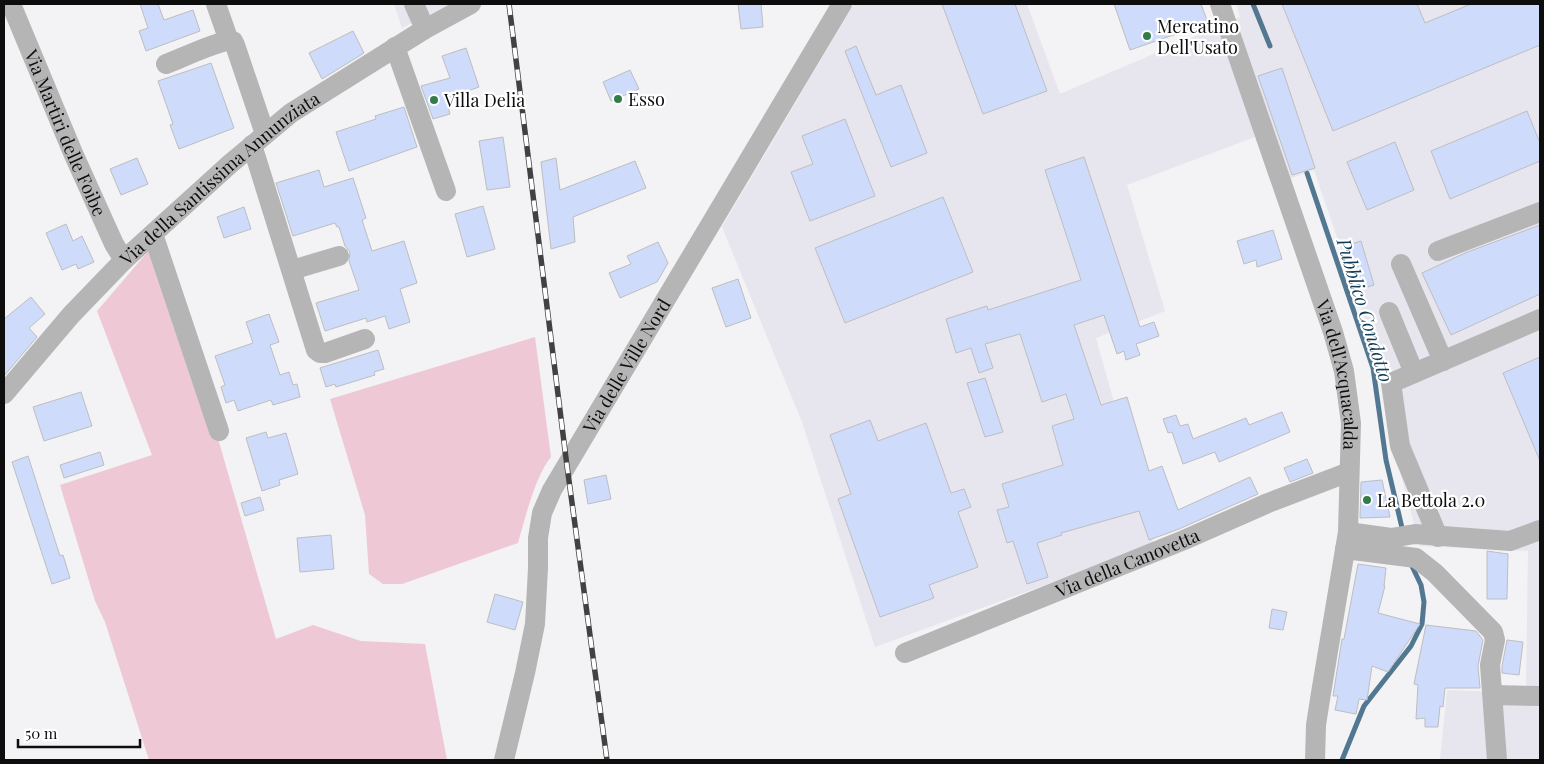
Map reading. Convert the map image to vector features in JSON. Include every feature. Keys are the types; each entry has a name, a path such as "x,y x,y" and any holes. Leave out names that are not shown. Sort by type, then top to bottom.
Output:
{"street":[{"name":"Via Martiri delle Foibe","path":"11,4 77,162 114,244 124,260"},
{"path":"216,4 229,41"},
{"path":"414,4 425,29"},
{"name":"Via della Santissima Annunziata","path":"4,394 71,316 124,260 220,172 291,113 425,29 471,4"},
{"name":"Via delle Ville Nord","path":"504,760 535,624 538,538 542,514 549,498 842,4"},
{"name":"Via dell'Acquacalda","path":"1220,4 1333,332 1344,371 1352,423 1346,540 1316,725 1315,760"},
{"path":"166,64 229,41 233,41 235,45 254,144 306,353"},
{"path":"396,47 446,191"},
{"path":"254,144 316,350 320,353 325,353 365,339"},
{"path":"1438,252 1540,212"},
{"path":"153,234 219,431"},
{"path":"292,270 339,256"},
{"path":"1401,264 1443,361"},
{"path":"1389,312 1414,373"},
{"path":"1438,537 1400,446 1390,383 1540,320"},
{"name":"Via della Canovetta","path":"905,653 1184,540 1268,503 1350,472"},
{"path":"1346,540 1391,538 1415,534 1510,541 1540,530"},
{"path":"1346,540 1408,557 1434,574 1493,632 1495,640 1490,665 1497,760"},
{"path":"1493,695 1540,696"}],"shaded area":[{"path":"394,4 450,4 402,28"},
{"path":"854,4 1027,4 1060,94 1240,17 1236,4 1540,4 1540,760 1440,760 1447,690 1526,693 1528,551 1420,546 1394,449 1377,355 1314,170 1272,185 1255,137 1127,185 1165,311 1096,338 1154,545 875,647 802,422 722,227"},
{"path":"151,248 219,442 276,639 313,625 361,641 425,644 447,760 149,760 105,622 95,601 60,485 152,455 97,311"},
{"path":"535,337 551,457 535,486 518,543 402,584 383,584 369,574 365,515 330,399"}],"building":[{"path":"140,4 158,4 164,20 193,10 200,31 146,51 139,31 148,28"},
{"path":"738,4 761,4 763,27 741,29"},
{"path":"942,4 1015,4 1047,91 983,114"},
{"name":"Mercatino Dell'Usato","path":"1114,4 1201,4 1208,23 1130,50"},
{"path":"1282,4 1417,4 1425,23 1471,4 1540,4 1540,45 1333,131"},
{"path":"353,31 364,53 322,79 309,53"},
{"path":"856,46 876,95 901,85 927,153 891,167 845,51"},
{"path":"466,48 479,87 446,99 450,114 433,119 421,86 450,78 442,56"},
{"path":"211,63 234,128 179,149 170,125 173,124 158,81"},
{"path":"1282,68 1315,168 1292,175 1258,76"},
{"path":"630,70 639,89 611,101 603,82"},
{"path":"404,107 417,147 349,171 336,132 376,119 375,116"},
{"path":"1527,111 1540,143 1540,161 1450,199 1431,151"},
{"path":"845,119 875,196 810,221 791,172 813,164 802,136"},
{"path":"503,137 510,187 487,190 479,141"},
{"path":"1395,142 1414,190 1367,210 1347,162"},
{"path":"1084,157 1140,327 1154,322 1159,336 1136,344 1140,355 1126,360 1124,351 1117,354 1104,315 1074,325 1101,405 1127,397 1149,471 1162,466 1178,510 1250,477 1258,494 1179,529 1149,540 1139,511 1061,533 1062,535 1037,543 1048,577 1027,584 1013,541 1007,543 997,510 1009,507 1002,484 1063,465 1052,426 1074,419 1066,394 1042,402 1020,334 985,344 993,368 979,373 971,348 956,353 946,319 987,306 988,310 1081,280 1045,170"},
{"path":"137,158 148,184 121,195 110,169"},
{"path":"556,158 560,190 635,161 646,188 573,217 575,242 551,249 541,162"},
{"path":"319,170 324,187 353,178 366,218 362,220 372,251 404,241 417,283 400,289 410,322 389,329 385,316 367,322 366,318 325,331 316,303 359,290 349,261 350,252 345,246 339,227 335,223 293,236 276,183"},
{"path":"943,197 973,272 845,323 815,248"},
{"path":"483,206 495,249 467,257 455,214"},
{"path":"244,207 251,229 224,238 217,217"},
{"path":"66,224 73,241 82,236 94,262 78,269 76,264 62,270 46,233"},
{"path":"1540,225 1540,294 1451,335 1422,273 1465,253"},
{"path":"1273,230 1282,259 1257,267 1256,260 1244,264 1237,241"},
{"path":"1361,241 1374,285 1361,289 1348,245"},
{"path":"658,242 668,263 657,282 620,298 609,273 631,264 627,256"},
{"path":"738,279 751,318 726,327 712,288"},
{"path":"31,297 45,314 29,328 37,337 4,376 4,319"},
{"path":"269,314 279,342 270,345 280,375 289,372 293,385 297,384 300,397 273,405 271,400 238,411 234,400 226,403 221,387 225,385 215,356 253,343 246,322"},
{"path":"378,350 384,369 374,372 375,375 336,387 335,384 326,387 320,368"},
{"path":"1540,357 1540,461 1503,373"},
{"path":"985,378 1003,432 985,437 967,383"},
{"path":"81,392 92,426 44,441 33,407"},
{"path":"1282,412 1290,432 1219,462 1215,452 1183,464 1172,432 1168,433 1163,419 1176,415 1180,426 1188,424 1193,439 1246,418 1249,425"},
{"path":"870,420 878,441 926,423 951,493 964,489 971,507 958,512 978,567 929,585 934,598 880,617 838,499 851,494 830,435"},
{"path":"266,432 268,438 286,433 298,474 279,480 280,485 262,491 246,438"},
{"path":"100,452 104,465 64,478 60,465"},
{"path":"28,456 60,556 63,555 70,578 52,584 12,462"},
{"path":"1307,459 1313,473 1290,482 1284,468"},
{"path":"606,475 611,499 588,504 584,480"},
{"path":"1382,480 1390,517 1360,518 1361,482"},
{"path":"260,497 264,510 245,516 241,503"},
{"path":"331,535 334,569 300,572 297,538"},
{"path":"1487,551 1508,554 1507,599 1487,599"},
{"path":"1358,564 1386,568 1385,586 1378,613 1420,624 1388,672 1372,666 1367,700 1359,699 1356,714 1335,710 1338,696 1333,696 1342,639 1344,639"},
{"path":"495,594 523,602 515,630 487,622"},
{"path":"1272,609 1287,612 1283,630 1269,628"},
{"path":"1426,625 1476,631 1483,640 1478,666 1480,688 1445,688 1443,707 1440,706 1438,727 1425,727 1425,718 1416,719 1418,685 1414,684"},
{"path":"1507,640 1523,642 1519,675 1502,673"}],"waterway":[{"name":"Pubblico Condotto","path":"1253,4 1270,46"},
{"name":"Pubblico Condotto","path":"1307,173 1373,368 1386,460 1403,532"},
{"name":"Pubblico Condotto","path":"1342,760 1364,706 1411,646 1422,624 1424,602 1421,585 1410,562"}],"railway":[{"path":"509,4 567,466 607,760"}],"place":[{"name":"Mercatino Dell'Usato","path":"1147,36"},
{"name":"Esso","path":"618,99"},
{"name":"Villa Delia","path":"434,100"},
{"name":"La Bettola 2.0","path":"1367,500"}]}
